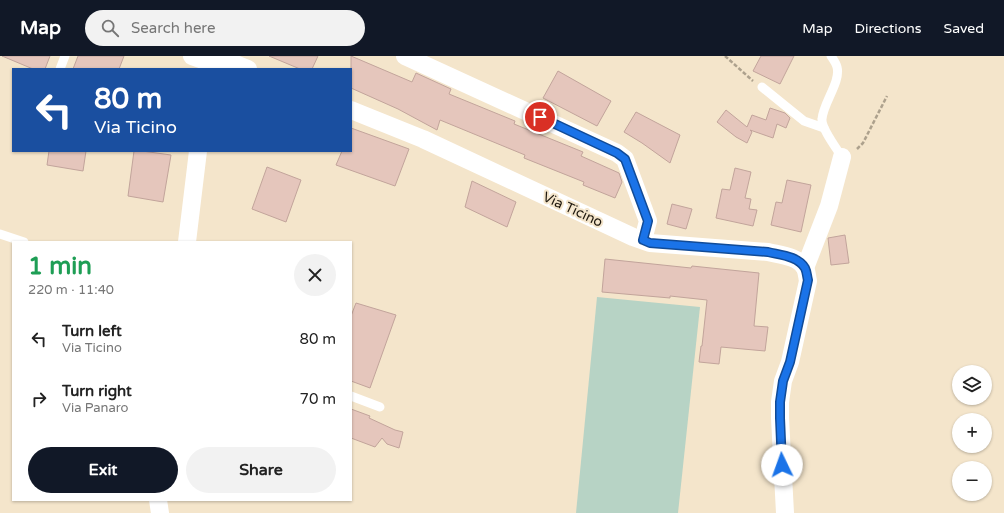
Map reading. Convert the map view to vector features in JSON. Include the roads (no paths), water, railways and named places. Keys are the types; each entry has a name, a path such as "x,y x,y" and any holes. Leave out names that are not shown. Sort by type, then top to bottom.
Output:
{"street":[{"path":"192,56 244,68"},
{"path":"405,56 617,153 625,159 648,221 643,240"},
{"name":"Via Ticino","path":"352,110 423,139 618,231 650,243 768,252 787,256 798,261 805,268"},
{"path":"187,241 198,152"},
{"path":"785,513 780,418 780,402 783,381 790,362 808,280 805,268 829,206 842,157"},
{"path":"158,501 160,513"}],"lane":[{"path":"60,68 65,56"},
{"path":"831,56 837,66 837,78 826,104 822,120 824,128 842,157"},
{"path":"762,88 804,121 824,128"},
{"path":"0,234 21,241"},
{"path":"352,396 380,407"}]}
